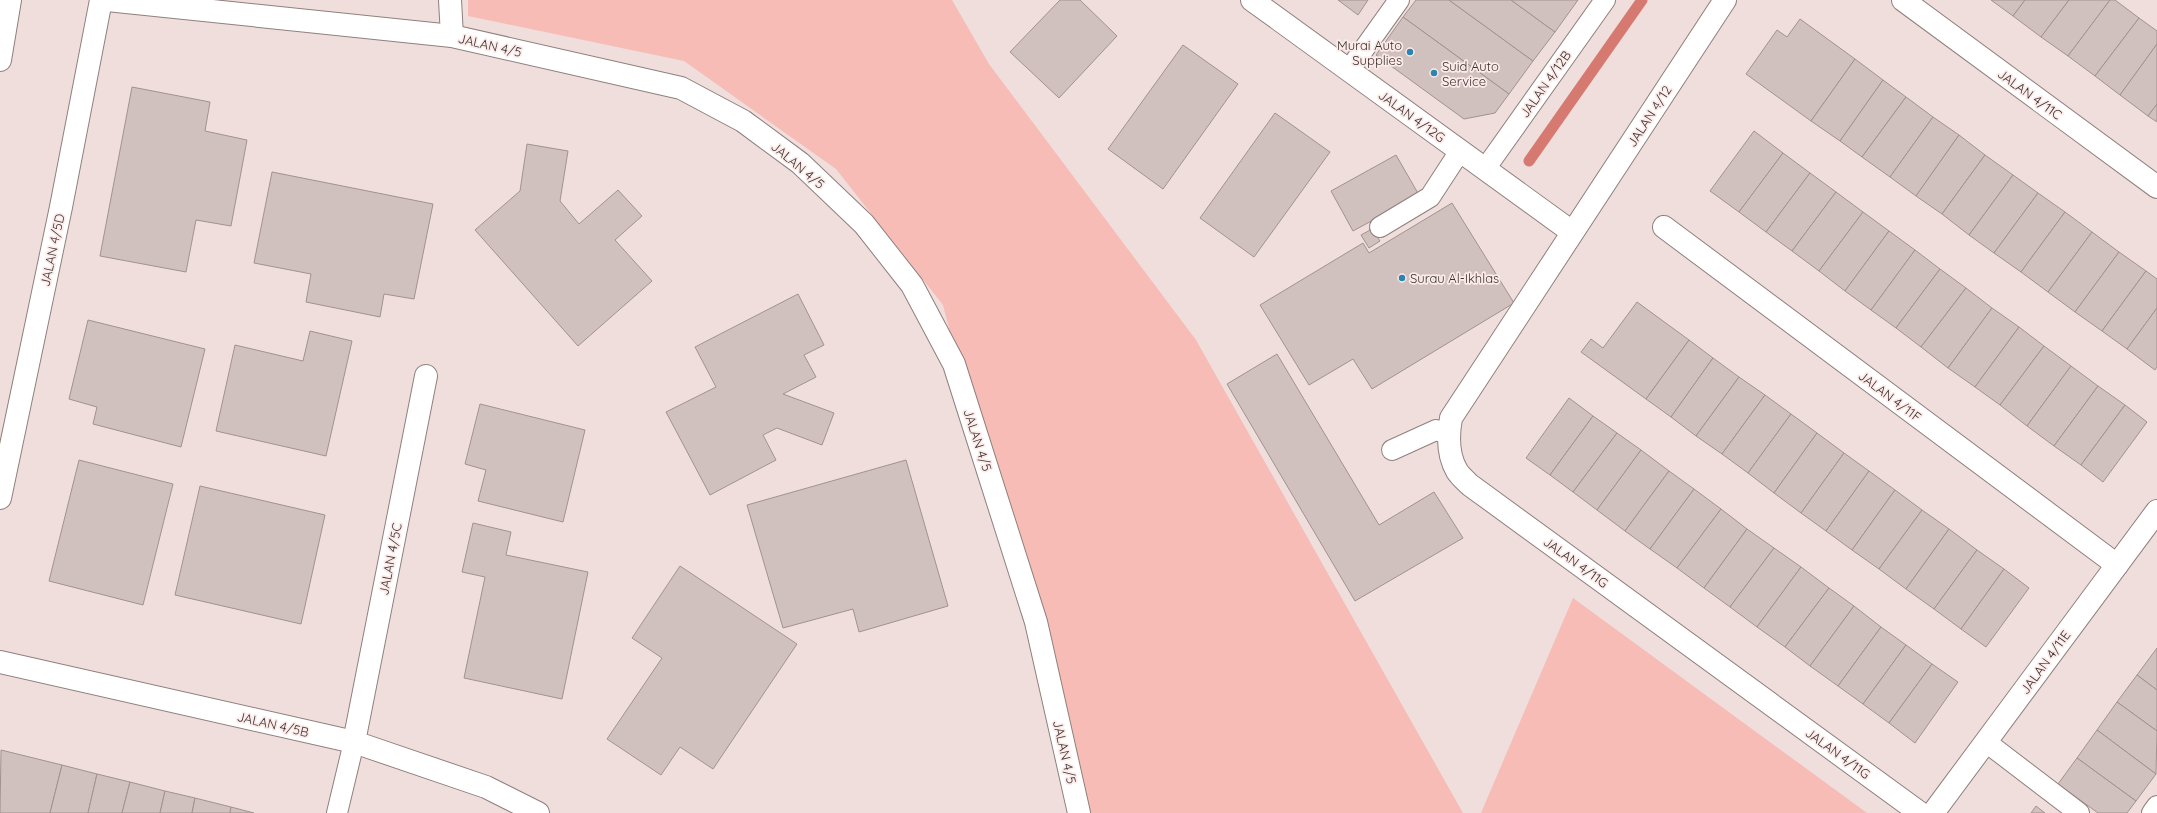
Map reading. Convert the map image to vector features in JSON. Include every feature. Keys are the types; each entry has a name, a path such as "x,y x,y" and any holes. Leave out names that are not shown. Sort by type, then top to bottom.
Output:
{"street":[{"path":"0,60 10,0"},
{"name":"JALAN 4/5D","path":"0,498 61,207 100,0"},
{"name":"JALAN 4/5","path":"107,0 452,36 682,88 743,121 800,163 864,224 912,284 954,364 1036,622 1079,813"},
{"path":"450,0 452,36"},
{"name":"JALAN 4/12G","path":"1252,0 1572,232"},
{"name":"JALAN 4/12","path":"1572,232 1725,0"},
{"name":"JALAN 4/11C","path":"1903,0 2157,188"},
{"name":"JALAN 4/11F","path":"1664,227 2117,565"},
{"name":"JALAN 4/11G","path":"1572,232 1451,418 1448,434 1457,472 1470,485 1920,813"},
{"name":"JALAN 4/5C","path":"354,742 426,376"},
{"name":"JALAN 4/11E","path":"1934,813 2157,511"},
{"name":"JALAN 4/5B","path":"0,662 354,742 486,787 538,813"}],"lane":[{"path":"1349,70 1399,0"},
{"name":"JALAN 4/12B","path":"1485,169 1605,0"},
{"path":"1380,227 1430,197 1460,151"},
{"path":"1392,450 1436,430 1448,434"},
{"path":"337,813 354,742"},
{"path":"1986,742 2079,813"},
{"path":"2152,813 2157,806"}],"shaded area":[{"path":"468,0 952,0 989,64 1196,340 1463,813 1075,813 943,305 836,169 684,61 468,16"},
{"path":"1573,598 1867,813 1481,813"}],"building":[{"path":"1060,0 1080,0 1117,36 1059,98 1010,52"},
{"path":"1338,0 1368,0 1358,15"},
{"path":"1416,0 1449,0 1533,61 1509,94 1403,17"},
{"path":"1449,0 1511,0 1555,32 1533,61"},
{"path":"1511,0 1578,0 1555,32"},
{"path":"1991,0 2025,0 2013,16"},
{"path":"2025,0 2069,0 2041,37 2013,16"},
{"path":"2069,0 2110,0 2068,56 2041,37"},
{"path":"2110,0 2115,0 2139,18 2095,76 2068,56"},
{"path":"1403,17 1509,94 1495,113 1464,119 1376,55"},
{"path":"2139,18 2157,31 2157,44 2120,95 2095,76"},
{"path":"1800,19 1855,59 1811,121 1746,74 1777,30 1787,37"},
{"path":"2157,44 2157,104 2148,116 2120,95"},
{"path":"1183,45 1238,84 1163,189 1108,149"},
{"path":"1855,59 1883,80 1840,141 1811,121"},
{"path":"1883,80 1906,97 1862,157 1840,141"},
{"path":"132,87 210,102 205,131 247,140 231,226 196,220 186,272 100,256"},
{"path":"1906,97 1933,117 1890,177 1862,157"},
{"path":"2157,104 2157,122 2148,116"},
{"path":"1275,113 1330,152 1254,257 1200,218"},
{"path":"1933,117 1959,135 1916,196 1890,177"},
{"path":"1754,131 1783,153 1739,212 1710,191"},
{"path":"1959,135 1985,155 1942,214 1916,196"},
{"path":"527,144 568,151 560,201 579,224 618,190 642,216 615,240 652,281 578,346 475,230 520,191"},
{"path":"1783,153 1810,173 1766,232 1739,212"},
{"path":"1396,155 1419,195 1353,231 1331,191"},
{"path":"1985,155 2013,175 1969,235 1942,214"},
{"path":"272,172 433,204 414,299 384,294 380,317 306,302 311,274 254,263"},
{"path":"1810,173 1836,192 1792,251 1766,232"},
{"path":"2013,175 2038,193 1994,253 1969,235"},
{"path":"1836,192 1863,212 1819,271 1792,251"},
{"path":"2038,193 2065,212 2021,272 1994,253"},
{"name":"Surau Al-Ikhlas","path":"1452,203 1514,303 1372,389 1353,359 1309,385 1260,305 1363,243 1369,253"},
{"path":"1863,212 1889,231 1845,291 1819,271"},
{"path":"2065,212 2092,232 2048,292 2021,272"},
{"path":"1372,229 1380,241 1369,248 1361,235"},
{"path":"1889,231 1915,250 1871,310 1845,291"},
{"path":"2092,232 2119,252 2075,312 2048,292"},
{"path":"1915,250 1940,269 1896,328 1871,310"},
{"path":"2119,252 2146,271 2102,331 2075,312"},
{"path":"1940,269 1966,288 1921,347 1896,328"},
{"path":"2146,271 2157,279 2157,308 2127,349 2102,331"},
{"path":"1966,288 1992,308 1948,368 1921,347"},
{"path":"798,294 824,345 804,355 816,377 783,394 834,413 822,445 777,428 763,435 776,460 710,495 666,412 716,387 695,347"},
{"path":"1637,302 1689,340 1646,399 1581,352 1591,339 1603,348"},
{"path":"1992,308 2019,327 1975,387 1948,368"},
{"path":"2157,308 2157,367 2155,370 2127,349"},
{"path":"88,320 205,349 181,447 93,424 97,407 69,399"},
{"path":"2019,327 2044,346 2000,405 1975,387"},
{"path":"310,331 352,341 326,456 216,431 235,345 303,361"},
{"path":"1689,340 1713,358 1671,417 1646,399"},
{"path":"2044,346 2071,366 2027,426 2000,405"},
{"path":"1277,354 1379,525 1434,492 1463,538 1355,601 1227,384"},
{"path":"1713,358 1739,377 1696,436 1671,417"},
{"path":"2071,366 2098,386 2054,446 2027,426"},
{"path":"1739,377 1765,395 1722,454 1696,436"},
{"path":"2098,386 2125,405 2081,465 2054,446"},
{"path":"1765,395 1791,414 1748,473 1722,454"},
{"path":"1569,398 1593,416 1550,475 1526,458"},
{"path":"480,404 585,430 563,522 478,501 486,470 465,464"},
{"path":"2125,405 2147,422 2103,482 2081,465"},
{"path":"1791,414 1817,433 1774,493 1748,473"},
{"path":"1593,416 1617,433 1573,492 1550,475"},
{"path":"1617,433 1641,450 1597,510 1573,492"},
{"path":"1817,433 1844,453 1801,513 1774,493"},
{"path":"1641,450 1669,471 1625,531 1597,510"},
{"path":"1844,453 1869,471 1826,531 1801,513"},
{"path":"79,460 173,484 143,605 49,581"},
{"path":"906,460 948,606 859,632 853,609 783,628 747,505"},
{"path":"1669,471 1694,489 1650,549 1625,531"},
{"path":"1869,471 1895,490 1852,550 1826,531"},
{"path":"200,486 325,515 301,624 175,595"},
{"path":"1694,489 1721,509 1677,568 1650,549"},
{"path":"1895,490 1922,510 1879,569 1852,550"},
{"path":"1721,509 1747,529 1704,588 1677,568"},
{"path":"1922,510 1949,529 1906,589 1879,569"},
{"path":"473,523 511,532 506,555 588,572 562,699 464,678 485,577 462,572"},
{"path":"1747,529 1774,548 1730,607 1704,588"},
{"path":"1949,529 1977,550 1934,609 1906,589"},
{"path":"1774,548 1801,567 1757,627 1730,607"},
{"path":"1977,550 2004,569 1961,629 1934,609"},
{"path":"680,566 797,644 713,769 680,747 661,775 607,739 662,658 632,638"},
{"path":"1801,567 1829,588 1785,647 1757,627"},
{"path":"2004,569 2029,588 1986,647 1961,629"},
{"path":"1829,588 1854,606 1810,666 1785,647"},
{"path":"1854,606 1881,627 1838,686 1810,666"},
{"path":"1881,627 1906,645 1863,704 1838,686"},
{"path":"1906,645 1932,664 1889,723 1863,704"},
{"path":"2157,648 2157,690 2137,675"},
{"path":"1932,664 1958,682 1915,743 1889,723"},
{"path":"2137,675 2157,690 2157,731 2117,702"},
{"path":"2117,702 2157,731 2156,774 2097,730"},
{"path":"2097,730 2156,774 2136,801 2077,758"},
{"path":"1,750 62,765 50,813 0,813"},
{"path":"2077,758 2136,801 2127,813 2098,813 2058,784"},
{"path":"62,765 97,774 88,813 50,813"},
{"path":"97,774 130,782 122,813 88,813"},
{"path":"130,782 165,791 160,813 122,813"},
{"path":"165,791 195,798 192,813 160,813"},
{"path":"195,798 231,807 230,813 192,813"},
{"path":"2036,806 2045,813 2031,813"},
{"path":"231,807 254,813 230,813"}],"waterway":[{"path":"1529,161 1642,0"}],"place":[{"name":"Murai Auto Supplies","path":"1410,52"},
{"name":"Suid Auto Service","path":"1434,73"},
{"name":"Surau Al-Ikhlas","path":"1402,278"}]}
